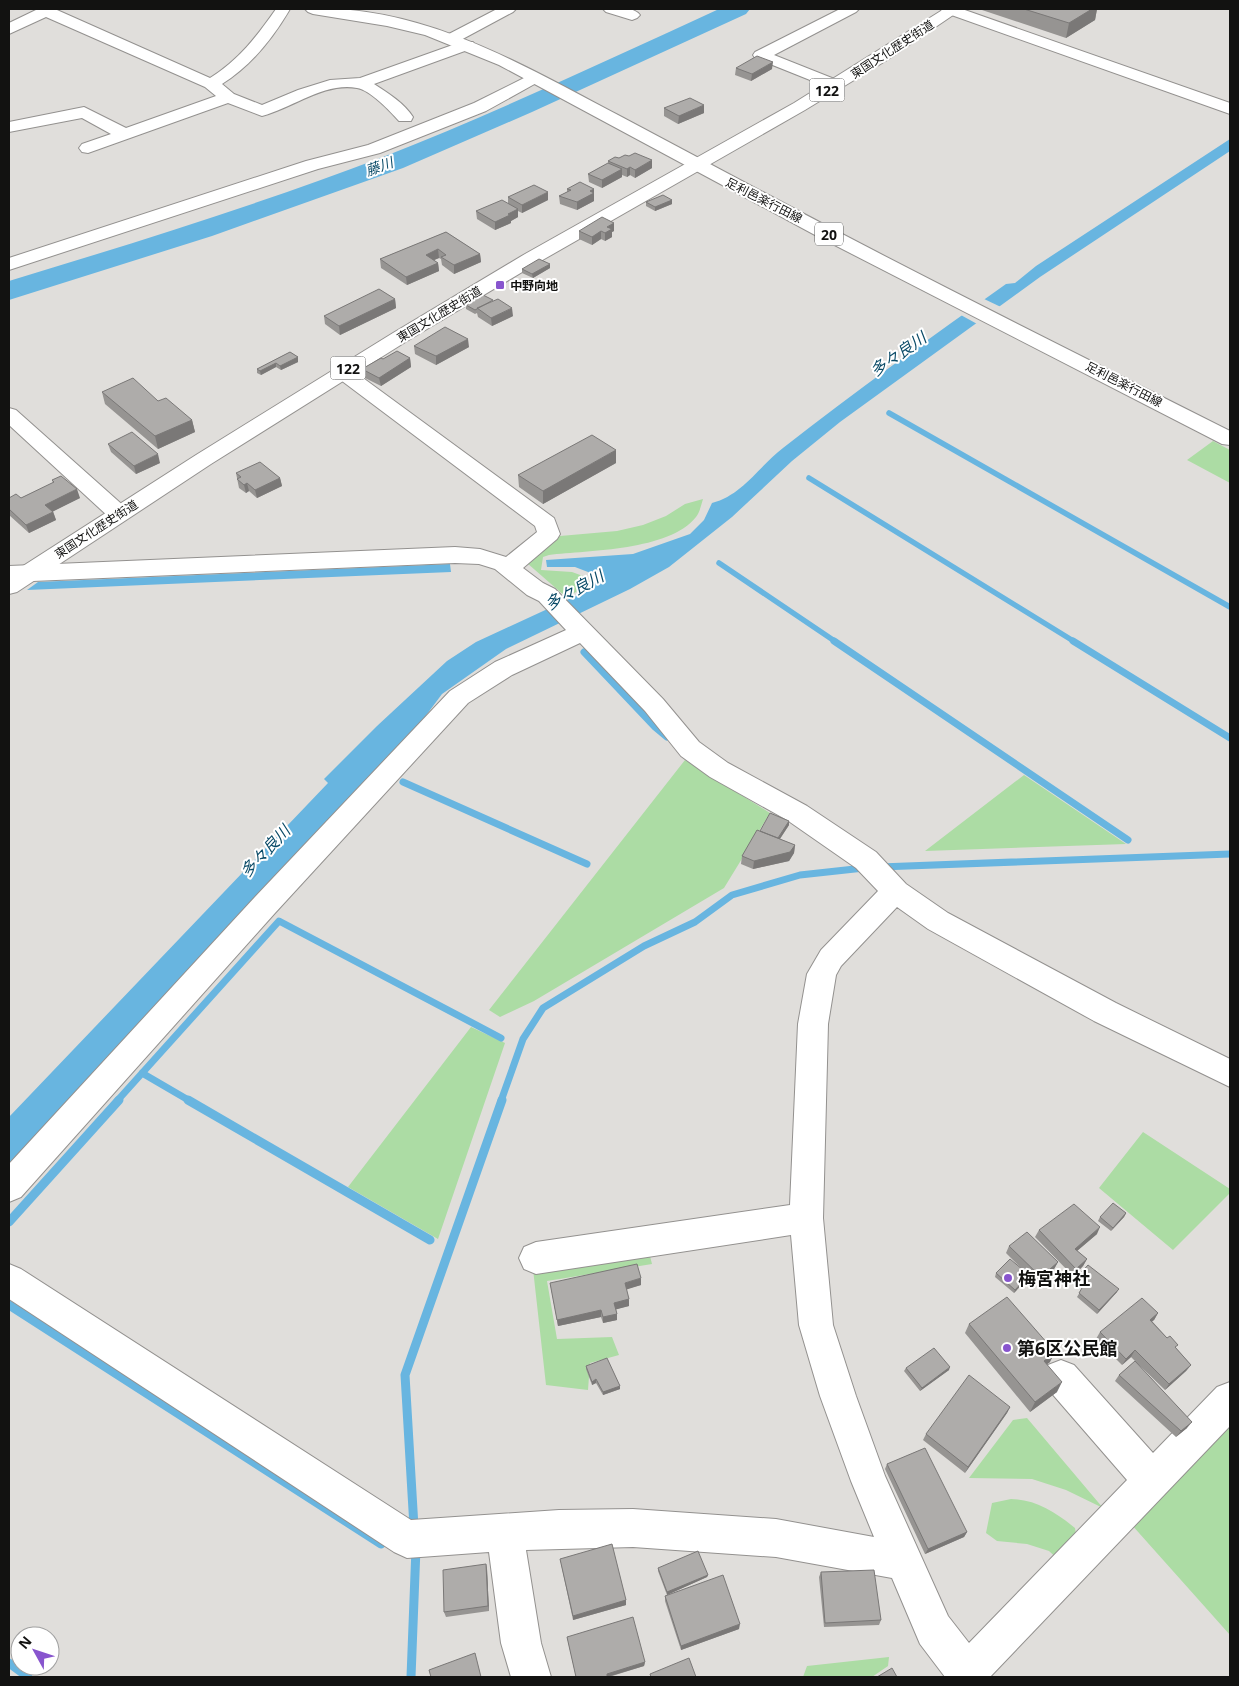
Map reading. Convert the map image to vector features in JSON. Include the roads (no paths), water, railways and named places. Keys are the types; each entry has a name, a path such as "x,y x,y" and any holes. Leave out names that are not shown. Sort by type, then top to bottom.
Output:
{"main road":[{"path":"211,84 230,74 253,53 284,9"},
{"name":"足利邑楽行田線","path":"312,9 409,26 467,45 536,79 697,166 1230,439"},
{"path":"450,39 508,9"},
{"path":"611,9 632,15"},
{"path":"836,85 761,55 851,9"},
{"path":"951,9 1230,109"},
{"name":"東国文化歴史街道","path":"9,586 18,574 341,372 534,257 697,166 836,85 951,9"},
{"path":"9,29 48,10 211,84 228,97 262,112 304,93 336,83 362,83 467,45"},
{"path":"9,264 312,165 374,149 480,107 536,79"},
{"path":"362,83 387,100 406,117"},
{"path":"88,148 228,97"},
{"path":"9,127 84,112 124,135"},
{"path":"341,372 546,523 549,534 507,568"},
{"path":"12,421 118,513"},
{"path":"18,574 455,555 480,557 503,564 535,589 547,595 654,705 690,749 720,770 797,813 866,860 896,892 938,920 1105,1012 1230,1074"},
{"path":"9,1187 265,905 459,698 505,666 581,630"},
{"path":"896,892 880,905 831,958 822,974 813,1024 806,1218 816,1325 838,1396 869,1481 934,1630 969,1675 1230,1400"},
{"path":"536,1258 806,1218"},
{"path":"9,1280 406,1539 568,1529 633,1528 702,1531 776,1538 904,1561"},
{"path":"1061,1377 1153,1481"},
{"path":"505,1534 521,1643 532,1677"}],"water":[{"name":"多々良川","path":"1230,139 1230,151 1040,277 840,422 792,461 732,517 669,567 630,589 506,649 442,694 407,741 317,842 9,1169 9,1117 328,783 324,779 377,726 447,661 476,642 580,594 593,582 588,572 575,567 547,567 546,560 633,554 690,534 704,520 712,503 733,494 774,455 894,364 1006,284 1015,283 1036,266"},
{"path":"450,564 451,572 27,590 38,582"}],"waterway":[{"name":"藤川","path":"9,291 250,214 393,162 523,107 738,9"},
{"path":"889,413 1230,607"},
{"path":"809,478 1075,642"},
{"path":"719,563 836,642"},
{"path":"834,641 1128,840"},
{"path":"1073,641 1230,738"},
{"path":"584,652 655,727 667,737"},
{"path":"403,782 587,864"},
{"path":"880,867 1230,854"},
{"path":"501,1101 523,1039 543,1008 644,946 695,922 732,895 800,875 864,868"},
{"path":"142,1073 279,921 501,1038"},
{"path":"117,1101 142,1073"},
{"path":"142,1073 190,1101"},
{"path":"9,1222 119,1100"},
{"path":"188,1100 430,1240"},
{"path":"414,1527 405,1375 502,1100"},
{"path":"9,1305 381,1544"},
{"path":"411,1677 416,1548"},
{"path":"9,1663 28,1677"}],"place":[{"name":"中野向地","path":"500,285"},
{"name":"梅宮神社","path":"1008,1278"},
{"name":"第6区公民館","path":"1007,1348"}]}
